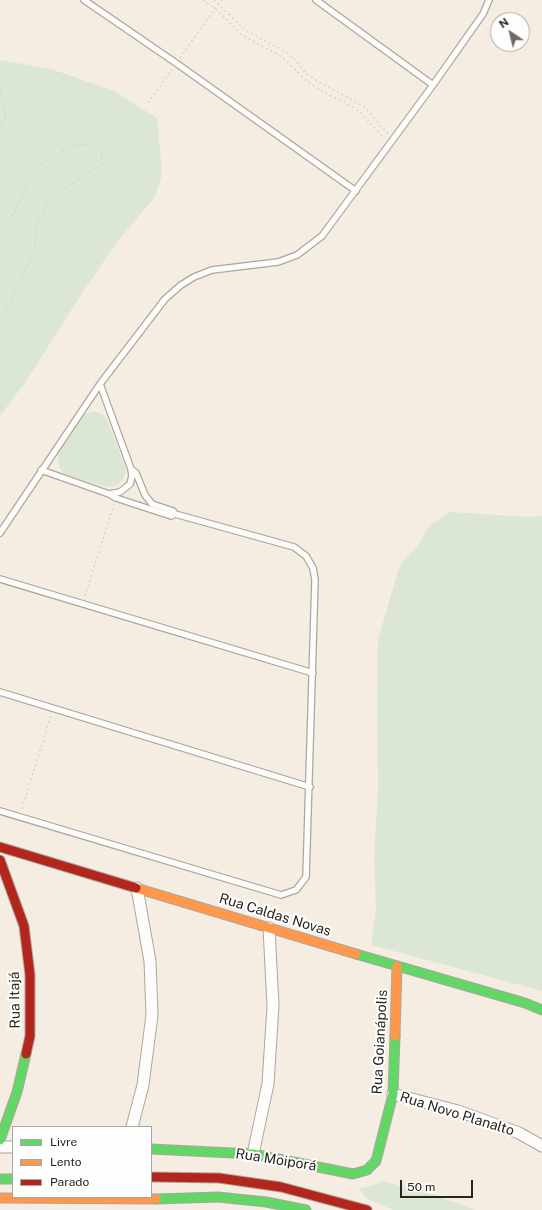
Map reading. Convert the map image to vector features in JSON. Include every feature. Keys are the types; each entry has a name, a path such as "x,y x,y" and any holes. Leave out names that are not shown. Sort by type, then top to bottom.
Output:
{"street":[{"name":"Rua Caldas Novas","path":"0,846 269,928 525,1003 542,1010"},
{"name":"Rua Itajá","path":"0,860 24,926 30,975 30,1036 17,1092 0,1140"},
{"path":"132,1126 143,1085 152,1015 150,961 138,888"},
{"path":"253,1154 268,1076 273,1006 269,928"},
{"name":"Rua Goianápolis","path":"352,1174 367,1170 376,1161 393,1094 398,966"},
{"name":"Rua Novo Planalto","path":"393,1094 458,1111 519,1133 542,1146"},
{"path":"0,1147 12,1147"},
{"name":"Rua Moiporá","path":"152,1149 253,1154 352,1174"},
{"path":"152,1177 201,1177 218,1188 266,1202 306,1210"},
{"path":"0,1179 12,1179"},
{"path":"0,1198 162,1199 218,1188 281,1187 367,1210"}],"lane":[{"path":"84,0 176,63 356,191"},
{"path":"316,0 433,85"},
{"path":"0,533 100,384 165,299 181,285 194,277 212,270 278,262 297,255 322,236 433,85 483,14 489,0"},
{"path":"100,384 131,469 132,476 130,484 120,492 109,494"},
{"path":"0,811 281,895 296,890 306,877 313,673 315,580 313,568 306,556 294,547 175,514 172,511 152,504 145,496 136,473 131,469"},
{"path":"41,470 170,516 175,514"},
{"path":"0,579 313,673"},
{"path":"0,692 310,787"}],"path":[{"path":"204,0 215,8 242,35 282,57 309,83 360,112 391,143"},
{"path":"214,0 239,25 252,35 286,52 306,73 320,83 349,98 364,108 374,117 391,143"},
{"path":"148,103 221,0"},
{"path":"0,88 6,116 0,130"},
{"path":"0,225 14,214 33,172 43,162 70,147 85,144 100,148 103,163 52,196 37,223 34,253 0,323"},
{"path":"83,604 116,498"},
{"path":"20,817 53,708"}],"green space":[{"path":"0,60 51,69 112,90 157,118 162,174 155,197 117,242 75,304 27,380 0,416"},
{"path":"89,412 101,413 107,419 126,469 124,477 119,484 115,486 107,487 64,474 59,467 58,454 83,416"},
{"path":"450,512 528,517 542,516 542,991 371,945 376,909 374,857 378,788 378,639 399,568 404,560 417,547 429,526"},
{"path":"383,1181 434,1195 475,1210 393,1210 365,1197 359,1188 372,1186"}],"traffic: fast":[{"path":"356,954 525,1003 542,1010"},
{"path":"152,1149 253,1154 353,1174 367,1170 376,1161 393,1094 395,1036"},
{"path":"0,1140 17,1092 26,1054"},
{"path":"0,1179 12,1179"},
{"path":"156,1199 218,1197 266,1202 306,1210"}],"traffic: slow":[{"path":"136,888 356,954"},
{"path":"395,1036 397,966"},
{"path":"0,1198 156,1199"}],"traffic: jam":[{"path":"0,847 136,888"},
{"path":"0,860 24,926 30,975 30,1036 26,1054"},
{"path":"152,1177 219,1178 281,1187 367,1210"}]}
